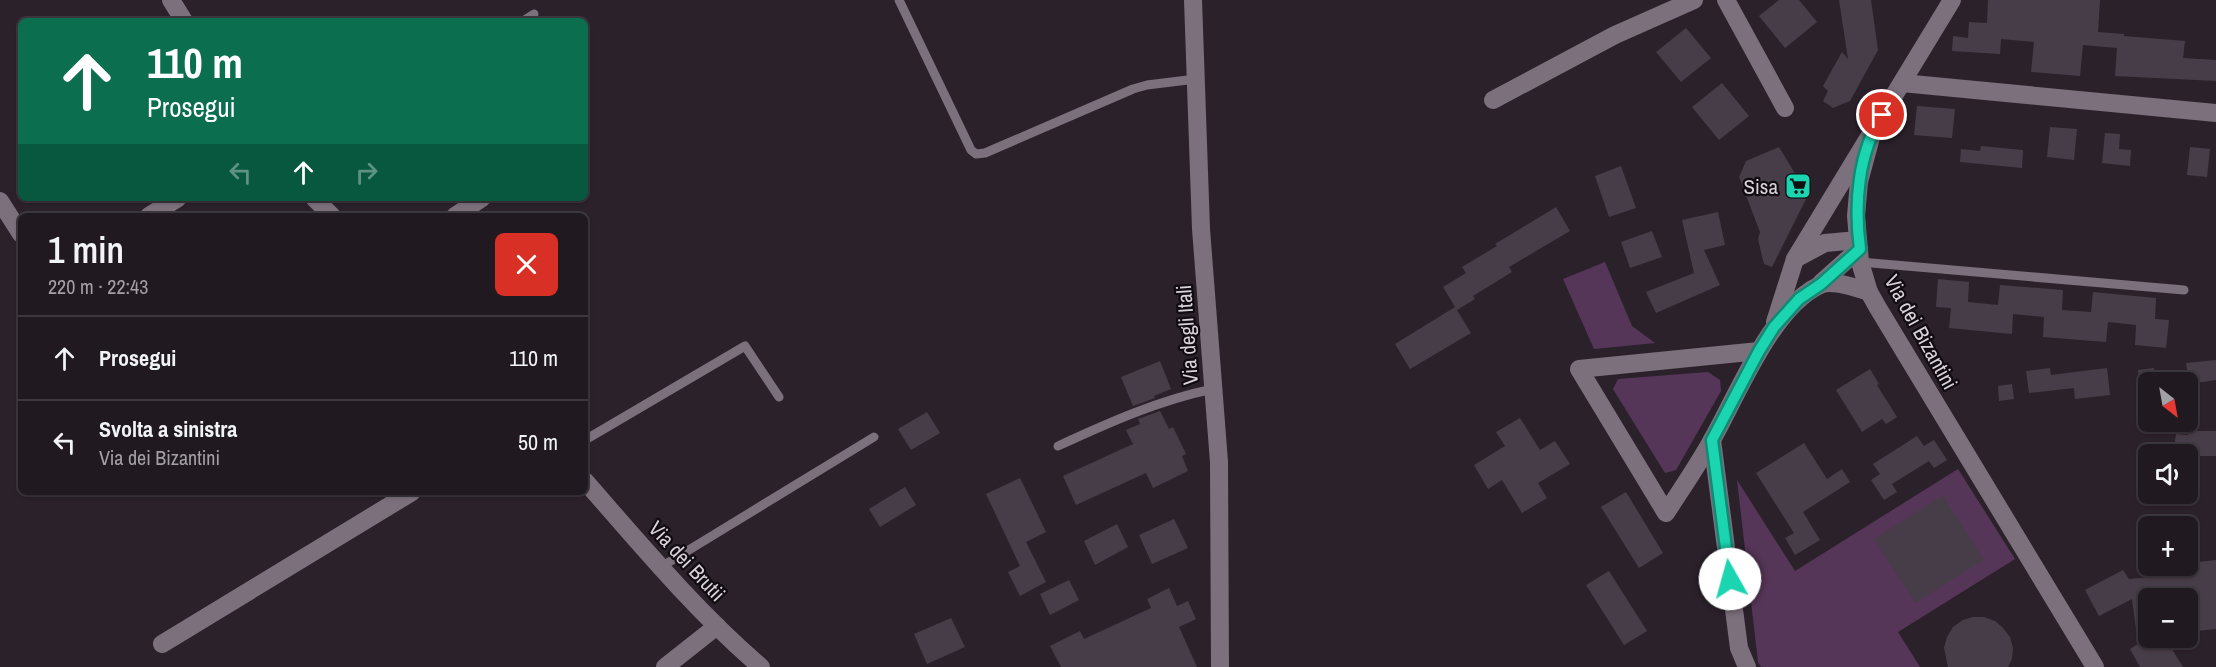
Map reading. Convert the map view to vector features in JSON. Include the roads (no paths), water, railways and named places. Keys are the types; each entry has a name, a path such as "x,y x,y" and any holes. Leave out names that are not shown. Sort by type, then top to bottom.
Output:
{"street":[{"name":"Via degli Itali","path":"1193,0 1201,229 1219,462 1220,667"},
{"path":"1493,100 1615,35 1694,0"},
{"path":"1726,0 1785,108"},
{"name":"Via dei Bizantini","path":"1950,1 1873,130 1859,182 1856,216 1859,250 1869,292 2095,667"},
{"path":"177,2 183,18"},
{"path":"1902,83 2216,113"},
{"path":"1774,327 1795,259 1873,130"},
{"path":"0,201 18,229"},
{"path":"154,213 173,201"},
{"path":"317,201 329,213"},
{"path":"460,213 478,201"},
{"path":"1795,259 1826,243 1859,250"},
{"path":"1759,351 1579,369 1666,513 1712,440 1774,327 1799,299 1821,284 1859,250"},
{"path":"1821,284 1844,284 1869,292"},
{"path":"1712,440 1739,648 1747,667"},
{"name":"Via dei Brutii","path":"588,484 726,637 761,667"},
{"path":"162,644 407,495"},
{"path":"665,667 717,626"}],"lane":[{"path":"899,0 971,150 976,154 985,153 1147,85 1196,79"},
{"path":"528,18 534,14"},
{"path":"1859,250 2184,290"},
{"path":"588,438 745,346 779,397"},
{"path":"1058,446 1120,418 1189,394 1214,389"},
{"path":"661,567 874,437"}],"place":[{"name":"Sisa","path":"1798,186"}]}
